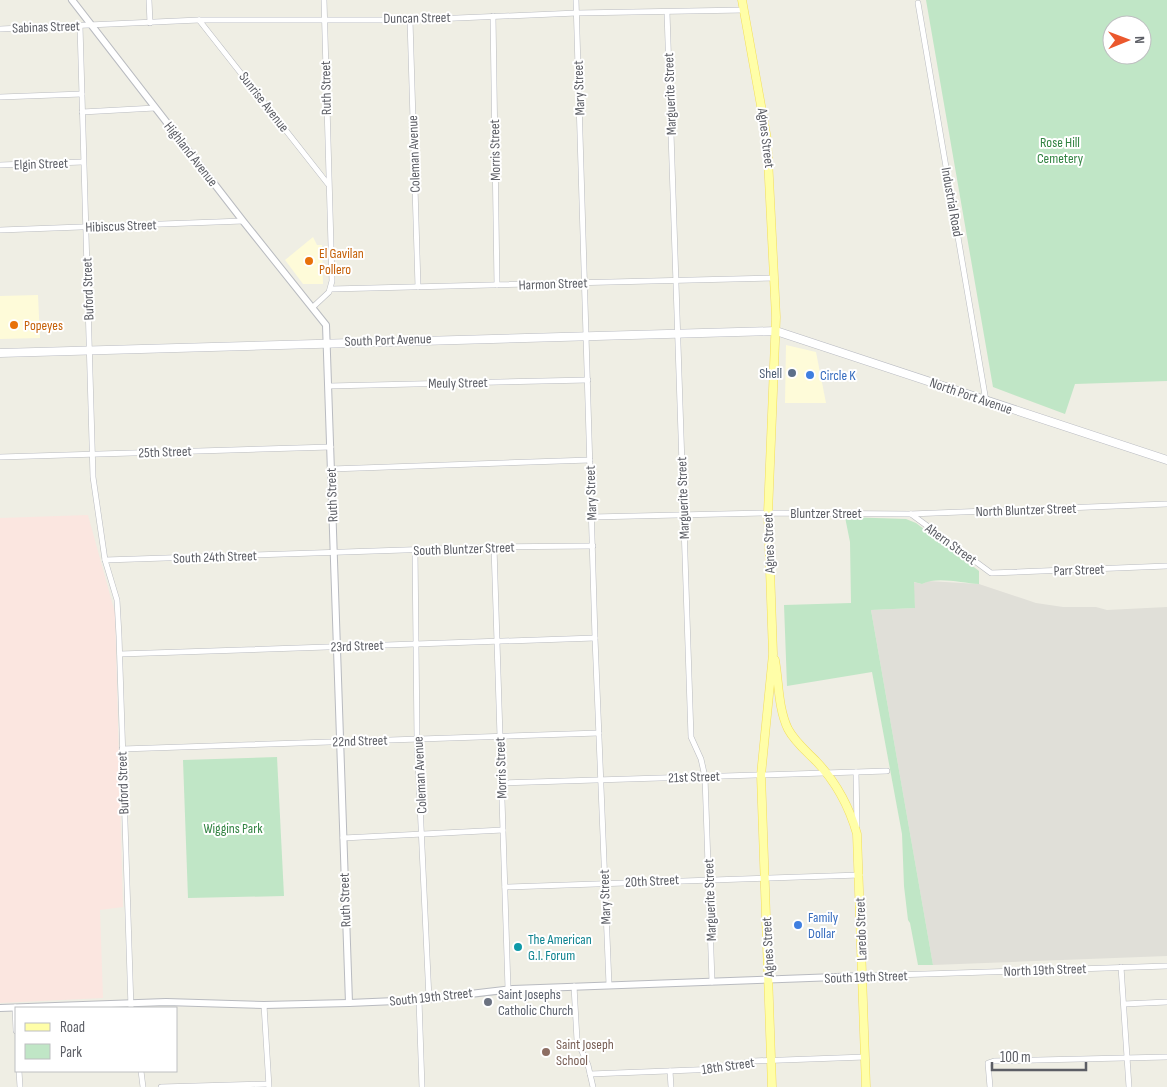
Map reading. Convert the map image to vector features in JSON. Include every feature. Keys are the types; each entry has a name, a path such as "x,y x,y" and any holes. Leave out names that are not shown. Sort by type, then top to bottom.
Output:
{"main road":[{"name":"Agnes Street","path":"742,0 767,139 775,278 776,331 768,513 773,654 761,775 772,1087"},
{"name":"North Port Avenue","path":"776,331 820,343 986,402 1167,460"},
{"name":"South Port Avenue","path":"0,353 678,332 776,331"},
{"path":"773,654 779,682 781,709 787,728 798,744 825,772 845,799 857,834"},
{"name":"Laredo Street","path":"857,834 860,875 866,1087"}],"street":[{"name":"Highland Avenue","path":"72,0 243,221 313,307"},
{"path":"149,0 150,23"},
{"name":"Ruth Street","path":"324,0 331,289"},
{"name":"Mary Street","path":"576,0 595,638 609,985"},
{"name":"Industrial Road","path":"918,3 986,402"},
{"name":"Duncan Street","path":"91,25 198,20 410,20 576,13 744,10"},
{"name":"Marguerite Street","path":"667,12 691,737 701,759 705,777 710,879 712,982"},
{"name":"Morris Street","path":"493,16 497,285"},
{"name":"Sunrise Avenue","path":"198,20 328,185"},
{"name":"Coleman Avenue","path":"410,20 418,287"},
{"name":"Sabinas Street","path":"0,28 91,25"},
{"name":"Buford Street","path":"80,26 95,498 103,552 117,600 130,1006"},
{"path":"0,97 82,94"},
{"path":"82,112 155,108"},
{"name":"Elgin Street","path":"0,165 83,162"},
{"name":"Hibiscus Street","path":"0,230 243,221"},
{"name":"Harmon Street","path":"331,289 775,278"},
{"path":"313,307 331,289"},
{"name":"Ruth Street","path":"313,307 326,325 327,342 349,1003"},
{"name":"Meuly Street","path":"329,386 588,380"},
{"name":"25th Street","path":"0,457 331,447"},
{"path":"331,469 590,460"},
{"name":"North Bluntzer Street","path":"884,514 1167,504"},
{"path":"592,517 768,513"},
{"name":"Bluntzer Street","path":"768,513 884,514"},
{"name":"Ahern Street","path":"910,514 991,573"},
{"name":"South Bluntzer Street","path":"334,552 593,546"},
{"name":"Morris Street","path":"494,547 508,990"},
{"name":"Coleman Avenue","path":"415,550 417,739 423,834 429,999"},
{"name":"South 24th Street","path":"105,560 334,552"},
{"name":"Parr Street","path":"991,573 1167,566"},
{"name":"23rd Street","path":"120,654 595,638"},
{"name":"22nd Street","path":"122,749 599,733"},
{"name":"21st Street","path":"501,783 887,771"},
{"name":"Laredo Street","path":"856,772 857,834"},
{"path":"344,838 503,830"},
{"name":"20th Street","path":"505,887 860,875"},
{"name":"North 19th Street","path":"923,975 1167,966"},
{"path":"1121,967 1129,1087"},
{"name":"South 19th Street","path":"0,1008 130,1006 166,1002 264,1005 349,1003 419,1000 508,990 574,986 923,975"},
{"path":"574,986 577,1040 593,1087"},
{"path":"419,1000 422,1087"},
{"path":"1124,1004 1167,1002"},
{"path":"161,1087 268,1085 264,1005"},
{"name":"18th Street","path":"590,1074 719,1069 745,1062 866,1057"},
{"path":"990,1087 988,1063 994,1061 1167,1057"},
{"path":"670,1071 671,1087"},
{"path":"19,1072 20,1087"},
{"path":"141,1072 143,1087"}],"shaded area":[{"path":"313,237 317,245 322,245 323,284 303,284 285,260"},
{"path":"38,295 40,338 0,339 0,296"},
{"path":"786,345 816,352 826,403 785,403"},
{"path":"88,515 115,613 123,907 100,910 103,998 0,1003 0,518"},
{"path":"928,581 979,584 1036,603 1063,607 1096,607 1107,610 1167,607 1167,956 933,965 871,610 915,608 913,582 922,584"}],"green space":[{"name":"Rose Hill Cemetery","path":"926,0 1167,0 1167,381 1075,384 1065,414 993,387"},
{"path":"845,517 906,519 916,523 979,571 979,584 942,580 922,584 914,582 915,608 871,610 933,965 918,965 908,920 904,886 902,834 872,672 787,686 784,605 851,603 850,542"},
{"name":"Wiggins Park","path":"277,757 284,896 188,898 183,760"}],"place":[{"name":"El Gavilan Pollero","path":"309,261"},
{"name":"Popeyes","path":"14,325"},
{"name":"Shell","path":"792,373"},
{"name":"Circle K","path":"810,375"},
{"name":"Family Dollar","path":"798,925"},
{"name":"The American G.I. Forum","path":"518,947"},
{"name":"Saint Josephs Catholic Church","path":"488,1002"},
{"name":"Saint Joseph School","path":"546,1052"}]}
